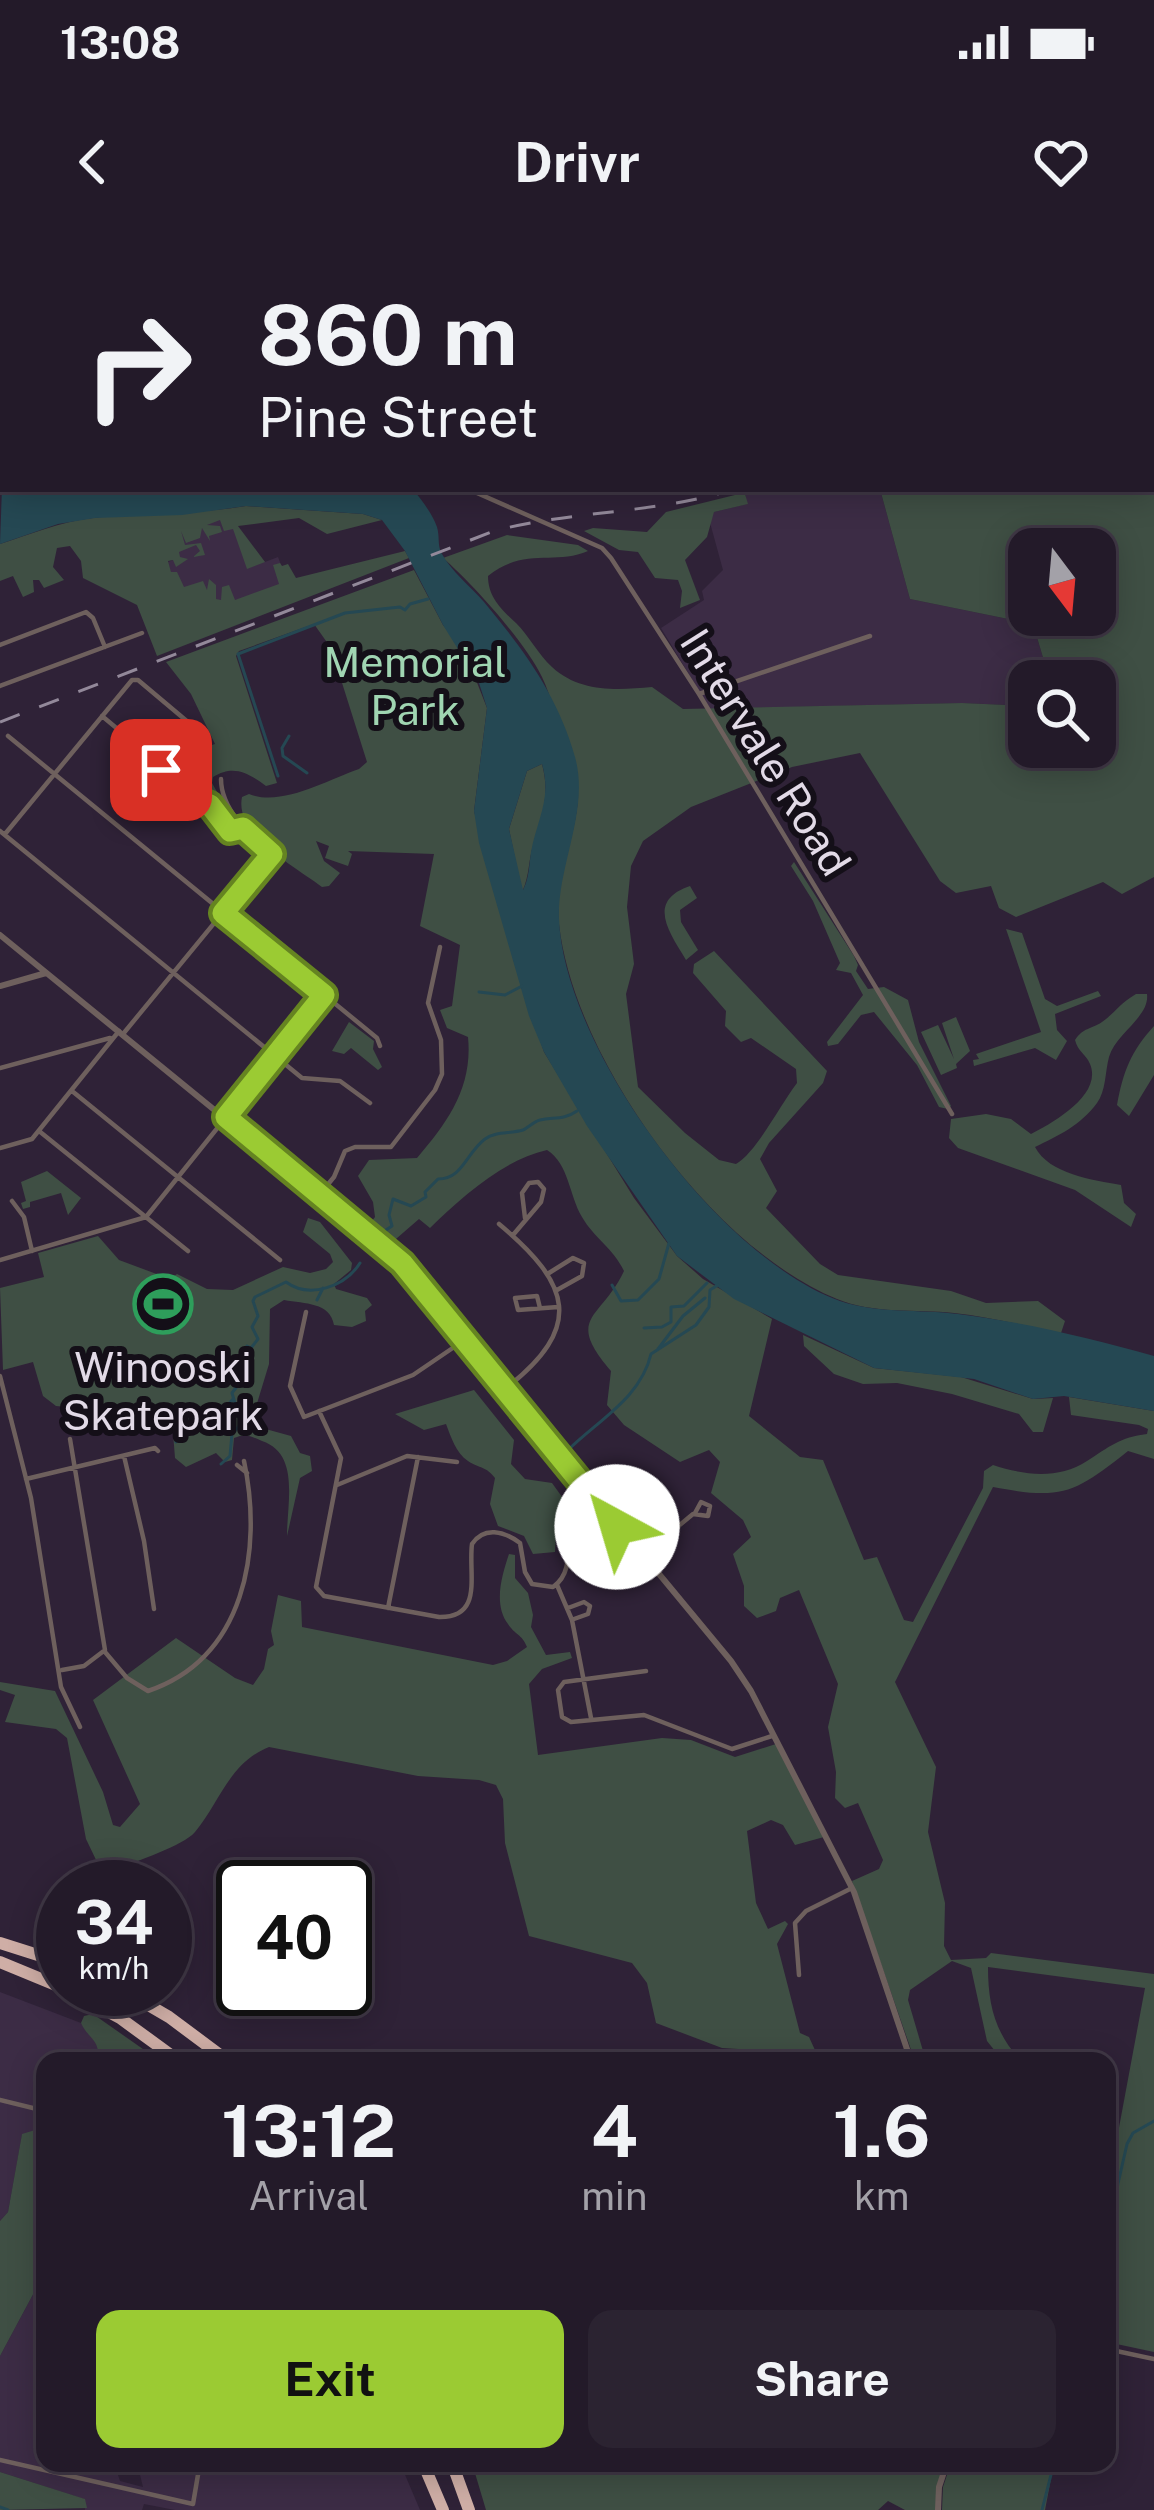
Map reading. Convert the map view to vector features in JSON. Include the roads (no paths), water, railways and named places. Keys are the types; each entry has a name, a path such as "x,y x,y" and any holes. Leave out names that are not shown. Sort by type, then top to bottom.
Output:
{"highway":[{"path":"0,1943 36,1954"},
{"path":"0,1962 36,1977"},
{"path":"114,2016 167,2052"},
{"path":"167,2016 216,2052"},
{"path":"427,2472 443,2510"},
{"path":"455,2472 469,2510"}],"street":[{"name":"Intervale Road","path":"475,492 602,548 621,571 952,1114"},
{"path":"0,645 86,612 105,647"},
{"path":"0,686 142,633"},
{"path":"699,694 870,636"},
{"path":"201,733 134,679 2,833 302,1078 340,1081 370,1103"},
{"path":"102,716 150,756 172,788 210,805 230,831 243,828"},
{"path":"8,736 380,1046"},
{"path":"0,1148 32,1139 272,854 243,828 224,795 221,779"},
{"path":"0,935 402,1263 734,1665 852,1888 908,2052"},
{"path":"320,1194 345,1151 391,1147 438,1085 442,1047 428,1003 440,947"},
{"path":"0,986 46,973"},
{"path":"0,1260 146,1217 324,995"},
{"path":"0,1068 119,1034"},
{"path":"72,1091 280,1260"},
{"path":"39,1131 188,1251"},
{"path":"513,1235 544,1195 538,1182 530,1182 523,1191 525,1218"},
{"path":"12,1201 26,1222 32,1251"},
{"path":"500,1224 549,1273 558,1306 547,1350 505,1389"},
{"path":"549,1273 572,1258 585,1265 582,1276 556,1290"},
{"path":"540,1308 558,1306"},
{"path":"306,1312 290,1389 302,1416 413,1375 465,1340"},
{"path":"0,1376 26,1479 65,1700 80,1727"},
{"path":"319,1411 340,1455 317,1591 324,1596 446,1618 460,1613 472,1594 472,1544 488,1532 520,1543 524,1572 532,1584 557,1585 567,1569 568,1514 585,1489"},
{"path":"70,1439 105,1652 127,1678 148,1691 212,1652 248,1571 254,1517 241,1463"},
{"path":"26,1479 158,1451"},
{"path":"124,1456 154,1609"},
{"path":"336,1485 405,1457 457,1462"},
{"path":"388,1608 418,1457"},
{"path":"641,1557 695,1513"},
{"path":"557,1585 572,1620 591,1720"},
{"path":"568,1608 584,1602 590,1606 588,1614 572,1620"},
{"path":"59,1671 84,1666 105,1652"},
{"path":"646,1671 560,1684 562,1715 568,1722 651,1717 732,1750 774,1735"},
{"path":"799,1975 795,1923 806,1912 852,1888"},
{"path":"0,2100 36,2109"},
{"path":"1116,2351 1154,2359"},
{"path":"0,2460 36,2468"},
{"path":"53,2472 193,2504 198,2472"},
{"path":"938,2510 944,2472"}],"water":[{"path":"2,492 415,492 435,522 446,560 526,656 568,735 579,797 560,899 568,971 588,1027 618,1085 656,1142 699,1195 793,1278 854,1305 1007,1321 1154,1356 1154,1411 1064,1396 1033,1399 974,1379 874,1368 734,1299 677,1256 587,1126 529,1016 474,811 487,708 479,683 405,551 382,520 363,514 246,506 58,524 0,544","holes":["542,764 544,799 528,876 523,890 509,829 527,771"]}],"waterway":[{"path":"278,776 238,654 345,613 405,610 428,599"},
{"path":"289,736 283,756 307,773"},
{"path":"479,992 505,995 522,986"},
{"path":"386,1230 392,1226 393,1199 411,1206 426,1197 425,1192 438,1179 459,1170 485,1139 577,1111"},
{"path":"612,1285 621,1301 638,1300 659,1279 669,1243"},
{"path":"221,1464 230,1456 232,1434 241,1424 232,1393 247,1346 251,1348 258,1339 252,1327 258,1316 255,1297 286,1282 305,1290 326,1288 360,1263"},
{"path":"644,1328 671,1322 671,1307 684,1306 707,1283"},
{"path":"569,1449 629,1395 651,1354 696,1325 709,1307 710,1290 718,1285"},
{"path":"317,1300 323,1288"},
{"path":"658,1349 683,1316 705,1298"},
{"path":"176,1442 192,1427 216,1419 233,1399"},
{"path":"1116,2192 1127,2144 1133,2133 1154,2121"},
{"path":"1042,2510 1052,2472"},
{"path":"0,2507 8,2510"}],"railway":[{"path":"0,722 494,531 724,492"}],"place":[{"name":"Winooski Skatepark","path":"163,1304"}],"park label":[{"name":"Memorial Park","path":"415,685"}]}
